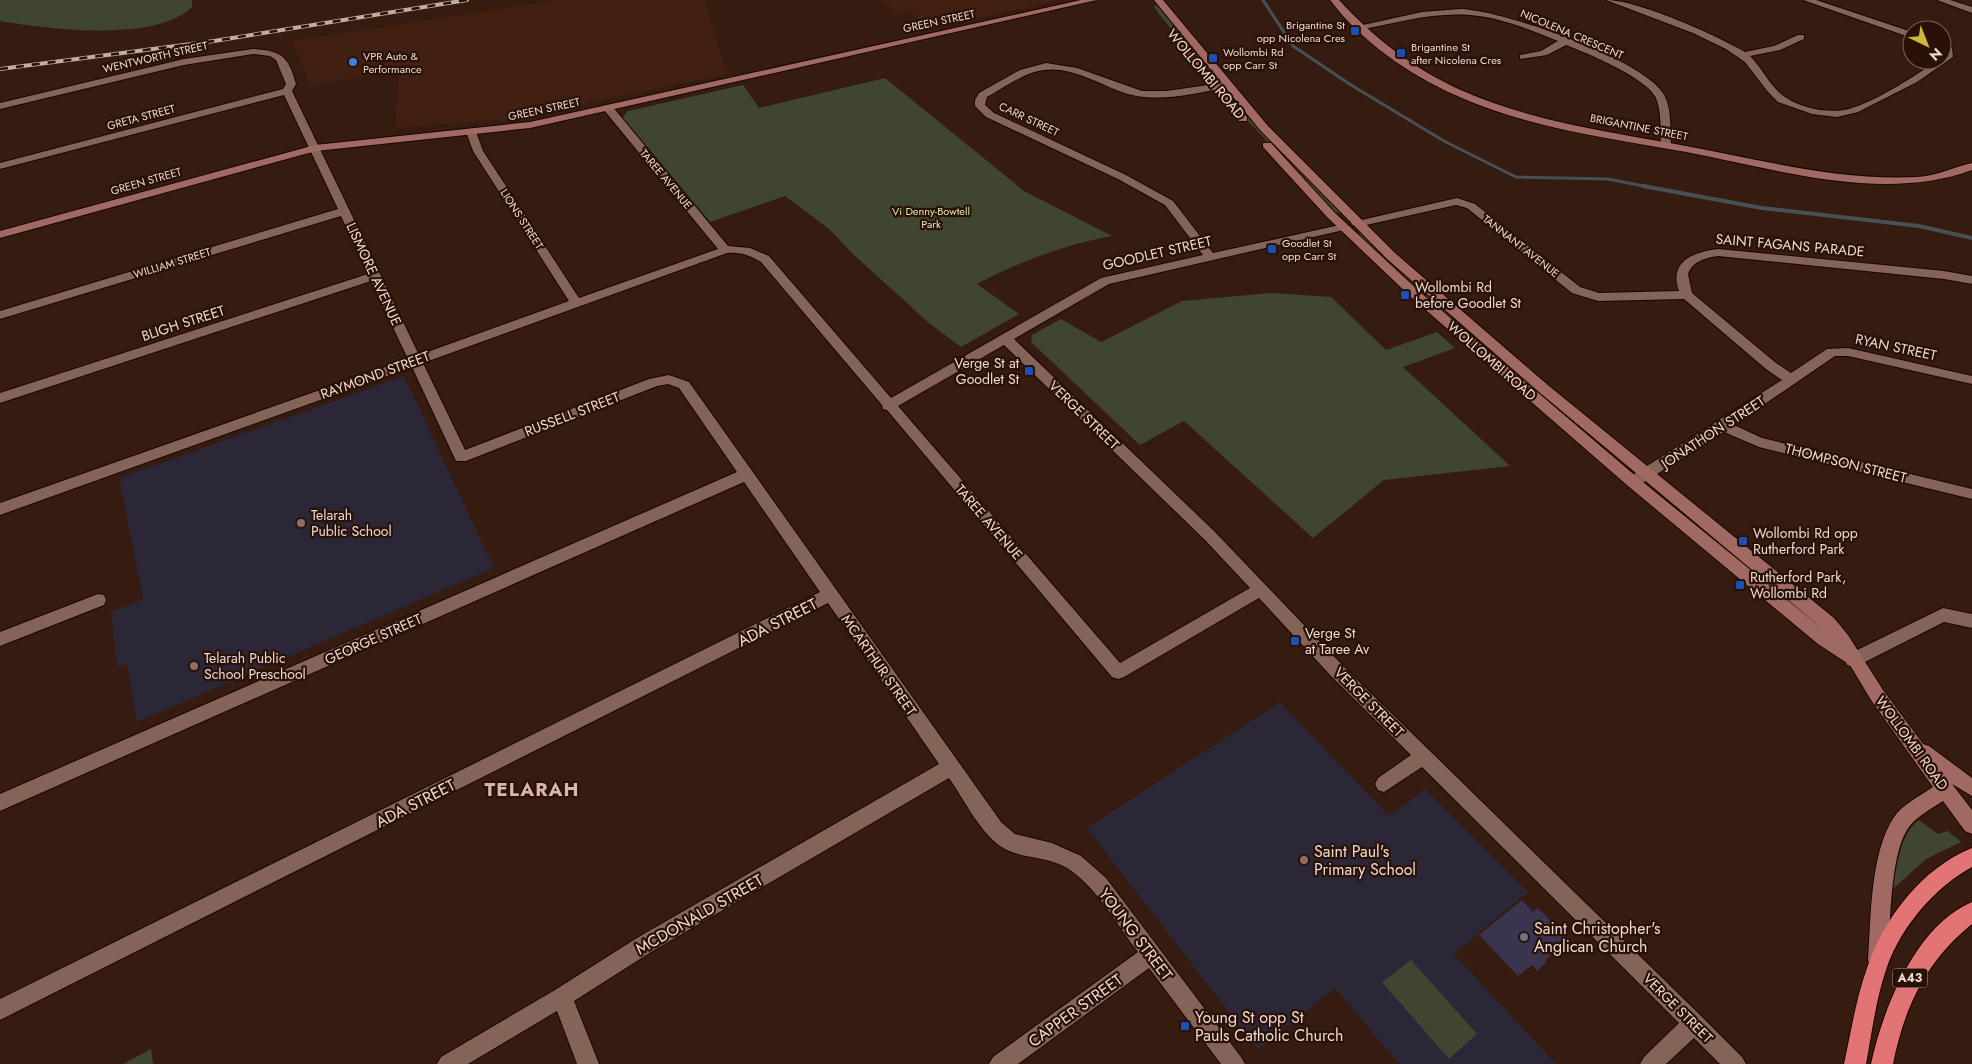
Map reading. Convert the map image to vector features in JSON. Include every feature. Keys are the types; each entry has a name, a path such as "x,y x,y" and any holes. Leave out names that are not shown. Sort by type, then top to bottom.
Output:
{"highway":[{"name":"A43","path":"1855,1064 1878,966 1906,914 1920,896 1961,862 1972,857"},
{"name":"A43","path":"1882,1064 1886,1043 1900,998 1912,976 1938,939 1972,912"}],"main road":[{"name":"GREEN STREET","path":"0,235 315,148 517,128 1093,0"},
{"name":"WOLLOMBI ROAD","path":"1148,0 1157,15 1214,86 1416,295 1633,482 1824,640 1853,660"},
{"name":"WOLLOMBI ROAD","path":"1158,0 1264,128 1350,225 1647,475 1813,609 1841,638 1853,660 1910,742 1972,825"},
{"name":"BRIGANTINE STREET","path":"1334,0 1358,27 1417,70 1444,86 1479,102 1547,122 1858,180 1919,180 1948,176 1972,166"},
{"path":"1910,742 1972,788"},
{"path":"1878,966 1882,898 1894,837 1900,824 1945,789"}],"street":[{"path":"1610,0 1706,37 1744,56 1758,69 1772,93 1784,101 1823,113 1846,113 1928,70"},
{"path":"1806,0 1902,32"},
{"path":"1941,0 1972,10"},
{"name":"NICOLENA CRESCENT","path":"1358,27 1458,12 1498,17 1564,42 1617,64 1644,80 1656,91 1664,112 1666,145"},
{"path":"1744,56 1776,48 1801,37"},
{"path":"1523,57 1544,53 1564,42"},
{"name":"WENTWORTH STREET","path":"0,106 190,61 257,50 272,53 280,59 287,71 291,84 287,91"},
{"name":"CARR STREET","path":"1210,256 1169,203 1122,177 990,115 980,106 980,100 983,95 1032,68 1054,64 1075,69 1132,92 1155,94 1227,84"},
{"name":"LISMORE AVENUE","path":"287,91 461,457"},
{"name":"GRETA STREET","path":"0,166 287,91"},
{"name":"TAREE AVENUE","path":"608,108 725,250"},
{"name":"LIONS STREET","path":"471,132 478,150 576,303"},
{"name":"TANNANT AVENUE","path":"1350,225 1457,201 1471,206 1576,290 1585,294 1598,297 1687,295"},
{"name":"WILLIAM STREET","path":"0,314 344,211"},
{"name":"GOODLET STREET","path":"888,406 1105,281 1350,225"},
{"name":"RAYMOND STREET","path":"0,509 725,250 750,250"},
{"name":"TAREE AVENUE","path":"750,250 765,259 888,406 1118,672 1262,589"},
{"name":"SAINT FAGANS PARADE","path":"1687,295 1681,279 1685,267 1696,258 1711,253 1896,270 1972,280"},
{"name":"BLIGH STREET","path":"0,398 374,276"},
{"path":"1687,295 1771,366 1792,380"},
{"name":"VERGE STREET","path":"1005,338 1262,589 1338,672 1735,1064"},
{"name":"RYAN STREET","path":"1792,380 1836,351 1972,380"},
{"name":"RUSSELL STREET","path":"461,457 654,382 669,379 684,385"},
{"name":"JONATHON STREET","path":"1633,482 1647,475 1792,380"},
{"name":"MCARTHUR STREET","path":"684,385 950,767 994,828 1010,842"},
{"name":"THOMPSON STREET","path":"1724,425 1738,434 1759,442 1972,494"},
{"name":"GEORGE STREET","path":"0,803 745,475"},
{"name":"ADA STREET","path":"0,1010 830,595"},
{"path":"0,639 98,600"},
{"path":"1853,660 1943,615 1972,621"},
{"path":"1384,784 1424,756"},
{"name":"MCDONALD STREET","path":"448,1064 562,997 644,945 950,767"},
{"name":"YOUNG STREET","path":"1010,842 1052,852 1074,862 1099,885 1234,1064"},
{"name":"CAPPER STREET","path":"1000,1064 1151,955"},
{"path":"562,997 588,1064"},
{"path":"1651,1064 1694,1024"}],"shaded area":[{"path":"558,0 705,0 727,74 510,119 395,128 399,70 310,86 292,41"},
{"path":"878,0 1061,0 926,30 912,12 901,14"},
{"name":"Telarah Public School","path":"404,376 494,568 137,722 127,664 117,667 111,612 143,599 119,478"},
{"name":"Saint Paul's Primary School","path":"1280,702 1389,816 1425,789 1528,892 1454,954 1556,1064 1399,1064 1335,988 1258,1050 1087,828"}],"green space":[{"path":"0,0 192,0 192,7 175,18 153,26 128,29 72,30 0,21"},
{"path":"1158,5 1217,78 1209,76 1159,14 1154,6"},
{"name":"Vi Denny-Bowtell Park","path":"885,78 1024,191 1112,236 1095,239 1043,255 1009,268 977,284 1019,314 961,347 929,323 854,255 829,229 785,196 710,222 622,118 628,111 743,85 759,108"},
{"path":"1227,91 1232,94 1341,212 1333,213 1228,99 1224,92"},
{"path":"1361,234 1629,466 1624,468 1468,337 1357,235"},
{"path":"1271,293 1331,297 1386,350 1437,332 1455,348 1403,367 1510,466 1384,480 1313,538 1184,421 1140,445 1031,342 1032,335 1061,319 1101,342 1182,301"},
{"path":"1919,820 1938,834 1948,831 1961,842 1926,859 1894,888 1892,885 1904,841"},
{"path":"1411,960 1477,1034 1449,1059 1382,982"},
{"path":"151,1049 153,1064 123,1064"}],"building":[{"name":"Saint Christopher's Anglican Church","path":"1522,900 1533,912 1538,908 1569,940 1545,960 1547,962 1537,971 1532,965 1518,976 1479,935"}],"waterway":[{"path":"1263,0 1293,46 1351,85 1444,141 1516,177 1608,179 1649,187"},
{"path":"1643,186 1762,208 1919,226 1972,238"}],"railway":[{"path":"0,69 214,41 467,0"}],"place":[{"name":"Brigantine St opp Nicolena Cres","path":"1355,31"},
{"name":"Brigantine St after Nicolena Cres","path":"1401,53"},
{"name":"Wollombi Rd opp Carr St","path":"1213,58"},
{"name":"VPR Auto & Performance","path":"353,62"},
{"name":"Goodlet St opp Carr St","path":"1272,249"},
{"name":"Wollombi Rd before Goodlet St","path":"1405,295"},
{"name":"Verge St at Goodlet St","path":"1029,371"},
{"name":"Telarah Public School","path":"301,523"},
{"name":"Wollombi Rd opp Rutherford Park","path":"1743,541"},
{"name":"Rutherford Park, Wollombi Rd","path":"1740,585"},
{"name":"Verge St at Taree Av","path":"1295,641"},
{"name":"Telarah Public School Preschool","path":"194,666"},
{"name":"Saint Paul's Primary School","path":"1304,860"},
{"name":"Saint Christopher's Anglican Church","path":"1524,937"},
{"name":"Young St opp St Pauls Catholic Church","path":"1185,1026"}],"district":[{"name":"TELARAH","path":"532,789"}]}
